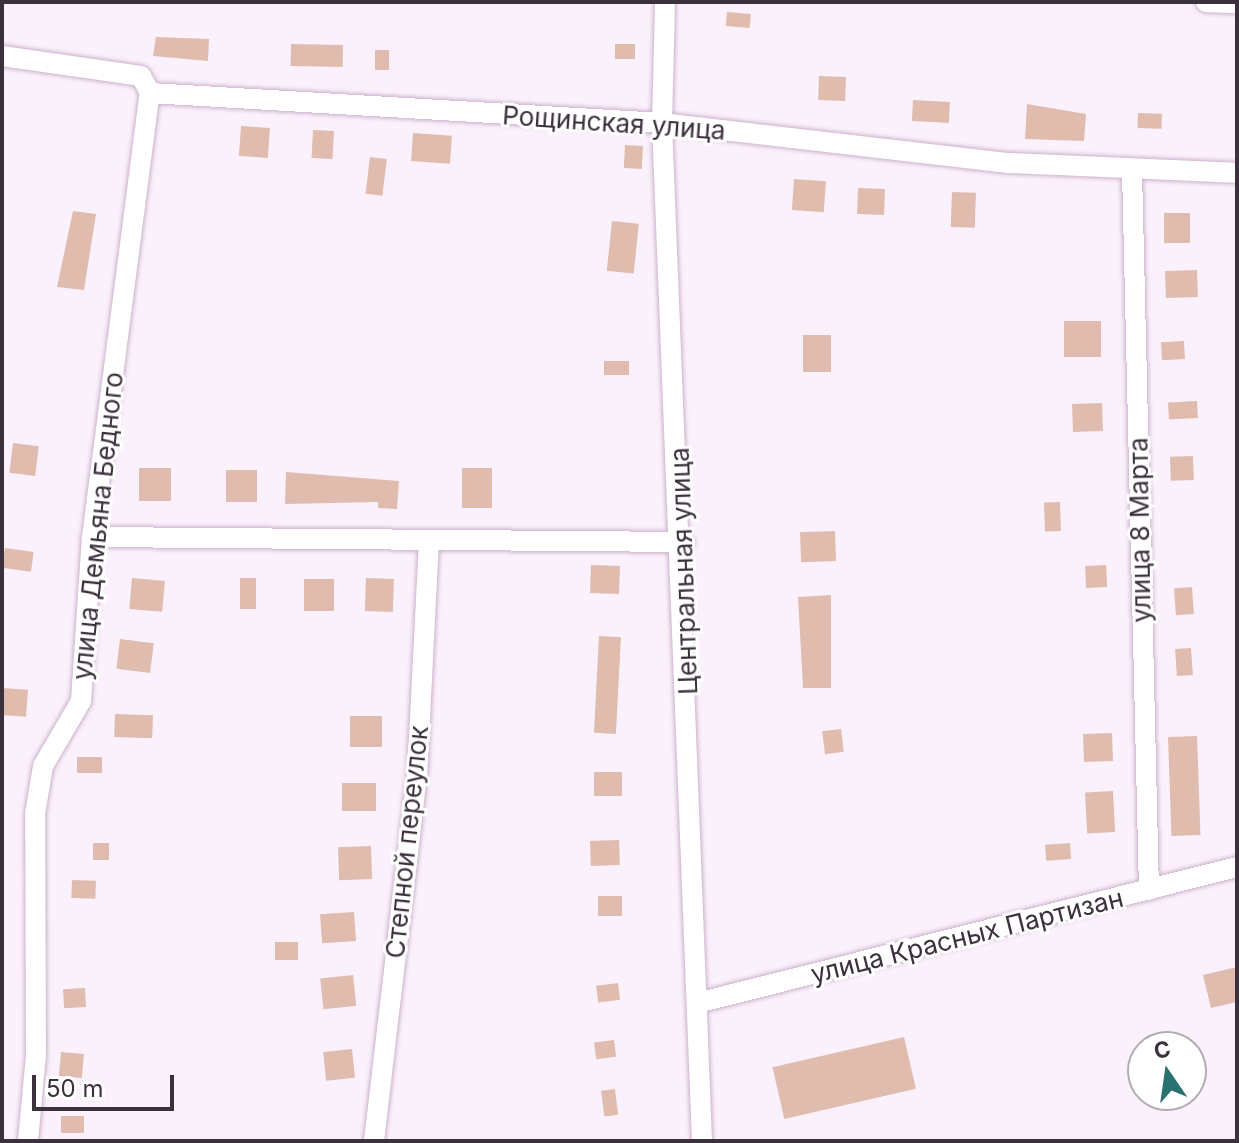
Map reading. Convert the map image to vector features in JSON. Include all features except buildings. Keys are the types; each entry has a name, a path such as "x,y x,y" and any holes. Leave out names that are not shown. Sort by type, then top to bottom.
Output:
{"street":[{"name":"Центральная улица","path":"665,2 662,123 684,542 702,1141"},
{"path":"1206,2 1237,3"},
{"path":"2,56 141,76 150,93"},
{"name":"Рощинская улица","path":"150,93 662,123 1132,170 1237,173"},
{"name":"улица Демьяна Бедного","path":"28,1141 36,1055 35,814 43,766 81,701 92,537 150,93"},
{"name":"улица 8 Марта","path":"1132,170 1149,890"},
{"path":"92,537 684,542"},
{"name":"Степной переулок","path":"374,1141 417,777 429,542"},
{"name":"улица Красных Партизан","path":"697,1003 1237,867"}]}
